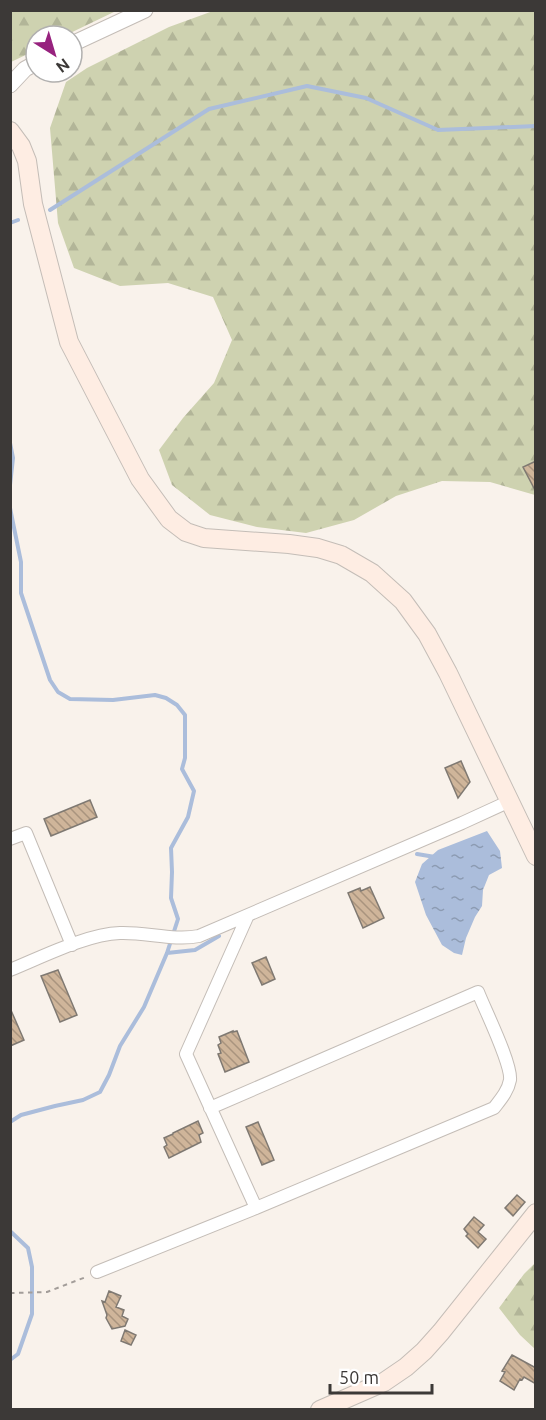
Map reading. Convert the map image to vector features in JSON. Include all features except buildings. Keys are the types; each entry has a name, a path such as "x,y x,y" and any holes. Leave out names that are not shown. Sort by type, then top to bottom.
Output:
{"main road":[{"path":"10,131 21,146 27,161 33,204 69,342 140,479 169,519 186,532 204,538 289,544 318,548 341,555 372,573 403,601 427,634 448,673 536,856"},
{"path":"320,1410 384,1382 424,1351 536,1213"}],"street":[{"path":"84,38 145,10"},
{"path":"10,85 24,70"},
{"path":"10,970 93,937 119,933 186,938 199,936 462,823 508,798"},
{"path":"10,839 26,833 72,945"},
{"path":"248,915 186,1054 256,1208"},
{"path":"98,1272 494,1107 505,1095 510,1079 508,1064 478,992 210,1108"}],"path":[{"path":"10,1293 47,1292 98,1272"}],"green space":[{"path":"11,10 116,10 84,26 84,24 24,24 24,56 11,62"},
{"path":"213,11 535,11 535,495 490,482 442,481 396,496 354,520 306,533 257,527 210,515 172,485 159,450 214,383 232,340 213,297 168,283 120,286 74,268 58,223 50,128 65,84 84,84 84,70 169,27"},
{"path":"535,1263 535,1349 520,1335 499,1308"}],"water":[{"path":"487,831 500,851 502,868 489,875 483,890 482,906 466,938 462,955 442,945 426,915 415,882 422,864 438,850"}],"waterway":[{"path":"50,210 209,109 307,86 366,98 438,130 536,126"},
{"path":"10,223 18,220"},
{"path":"10,443 13,458 10,485"},
{"path":"10,508 21,562 21,593 50,680 58,692 70,699 113,700 155,695 166,698 177,705 185,715 185,758 182,769 194,791 188,817 171,848 171,898 178,919 167,953 144,1007 120,1046 100,1092 83,1100 21,1115 10,1122"},
{"path":"417,854 435,857"},
{"path":"167,953 195,950 219,936"},
{"path":"10,1231 28,1248 32,1267 32,1314 18,1354 10,1360"}]}
